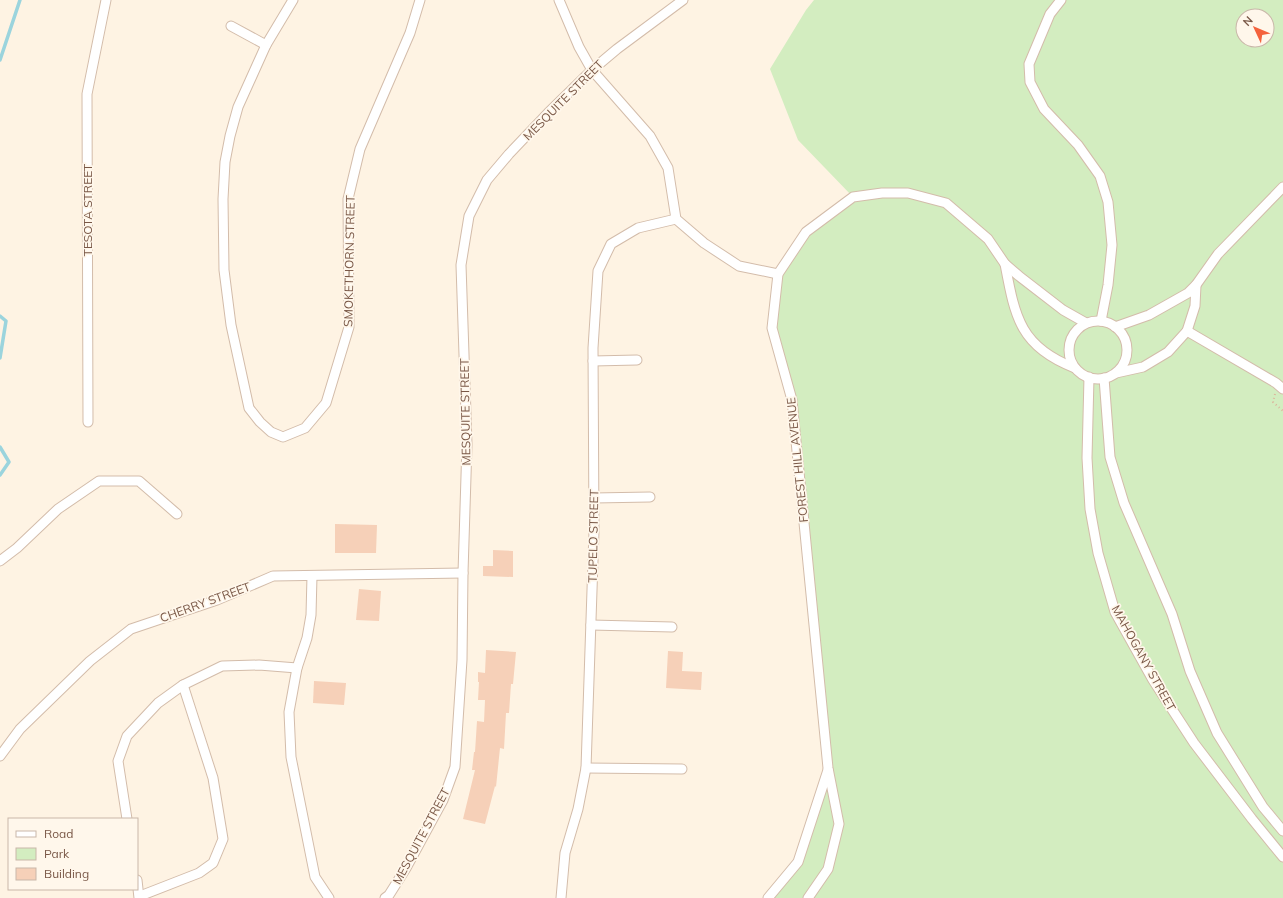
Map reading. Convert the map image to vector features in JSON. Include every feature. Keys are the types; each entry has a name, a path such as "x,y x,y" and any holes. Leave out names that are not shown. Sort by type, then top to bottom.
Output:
{"street":[{"name":"TESOTA STREET","path":"88,422 87,94 106,0"},
{"path":"231,26 266,45 293,0"},
{"name":"SMOKETHORN STREET","path":"266,45 238,107 225,162 223,199 224,270 231,325 249,408 260,422 271,432 283,437 305,428 326,403 350,328 348,199 360,149 410,33 420,0"},
{"path":"559,0 579,47 592,70 650,136 668,168 676,219 704,244 739,266 778,274"},
{"name":"MESQUITE STREET","path":"385,898 390,895 406,868 443,800 455,767 462,660 467,444 461,265 469,216 487,180 514,149 592,70 617,49 683,0"},
{"path":"1061,0 1050,14 1029,64 1030,82 1044,109 1078,145 1100,176 1108,202 1112,245 1108,285 1101,321"},
{"path":"1115,327 1149,315 1188,293 1196,285 1218,254 1283,187"},
{"name":"FOREST HILL AVENUE","path":"808,898 828,869 839,824 828,768 792,400 772,328 778,274 806,232 853,197 882,193 908,193 946,203 988,240 1005,264 1063,310 1086,323"},
{"name":"TUPELO STREET","path":"562,898 565,853 578,809 586,768 594,539 593,361 598,271 611,244 638,228 676,219"},
{"name":"FOREST HILL AVENUE","path":"1005,264 1012,301 1022,327 1033,342 1047,355 1059,362 1075,368"},
{"path":"1116,373 1121,367 1126,353 1124,338 1115,327 1101,321 1086,323 1075,333 1069,347 1069,354 1075,368 1080,373 1094,379 1104,378 1116,373 1143,367 1168,352 1187,331 1195,306 1196,285"},
{"path":"1187,331 1280,386"},
{"path":"593,361 638,360"},
{"name":"MAHOGANY STREET","path":"1089,377 1087,458 1090,509 1098,553 1115,612 1153,680 1194,743 1283,857"},
{"path":"1104,378 1110,457 1124,503 1172,614 1190,671 1217,733 1263,807 1283,831"},
{"path":"0,562 58,509 99,481 139,481 177,514"},
{"path":"594,498 650,497"},
{"name":"CHERRY STREET","path":"0,756 20,729 84,666 131,629 217,600 273,576 463,573"},
{"path":"312,576 311,615 307,638 297,668 289,712 291,758 315,878 329,898"},
{"path":"591,625 672,627"},
{"path":"127,818 118,761 127,736 158,703 183,685 222,666 259,665 297,668"},
{"path":"139,897 199,873 213,863 223,839 213,778 183,685"},
{"path":"586,768 682,769"},
{"name":"FOREST HILL AVENUE","path":"768,898 798,862 828,768"}],"path":[{"path":"1280,386 1274,402 1283,411"}],"green space":[{"path":"814,0 1283,0 1283,898 768,898 798,862 828,768 792,400 772,328 778,274 806,232 853,197 798,140 770,69 806,10"}],"building":[{"path":"335,524 377,525 376,553 335,553"},
{"path":"493,550 513,551 513,577 483,576 483,566 493,566"},
{"path":"359,589 381,591 379,621 356,620"},
{"path":"486,650 516,652 513,684 511,684 509,713 506,713 504,749 500,748 496,787 495,786 485,824 463,819 475,770 472,770 477,721 484,722 485,700 478,700 478,672 485,673"},
{"path":"668,651 683,652 682,671 702,672 701,690 666,688"},
{"path":"314,681 346,683 344,705 313,703"}],"waterway":[{"path":"0,60 20,0"},
{"path":"0,316 6,321 0,358"},
{"path":"0,447 9,462 0,475"}]}
